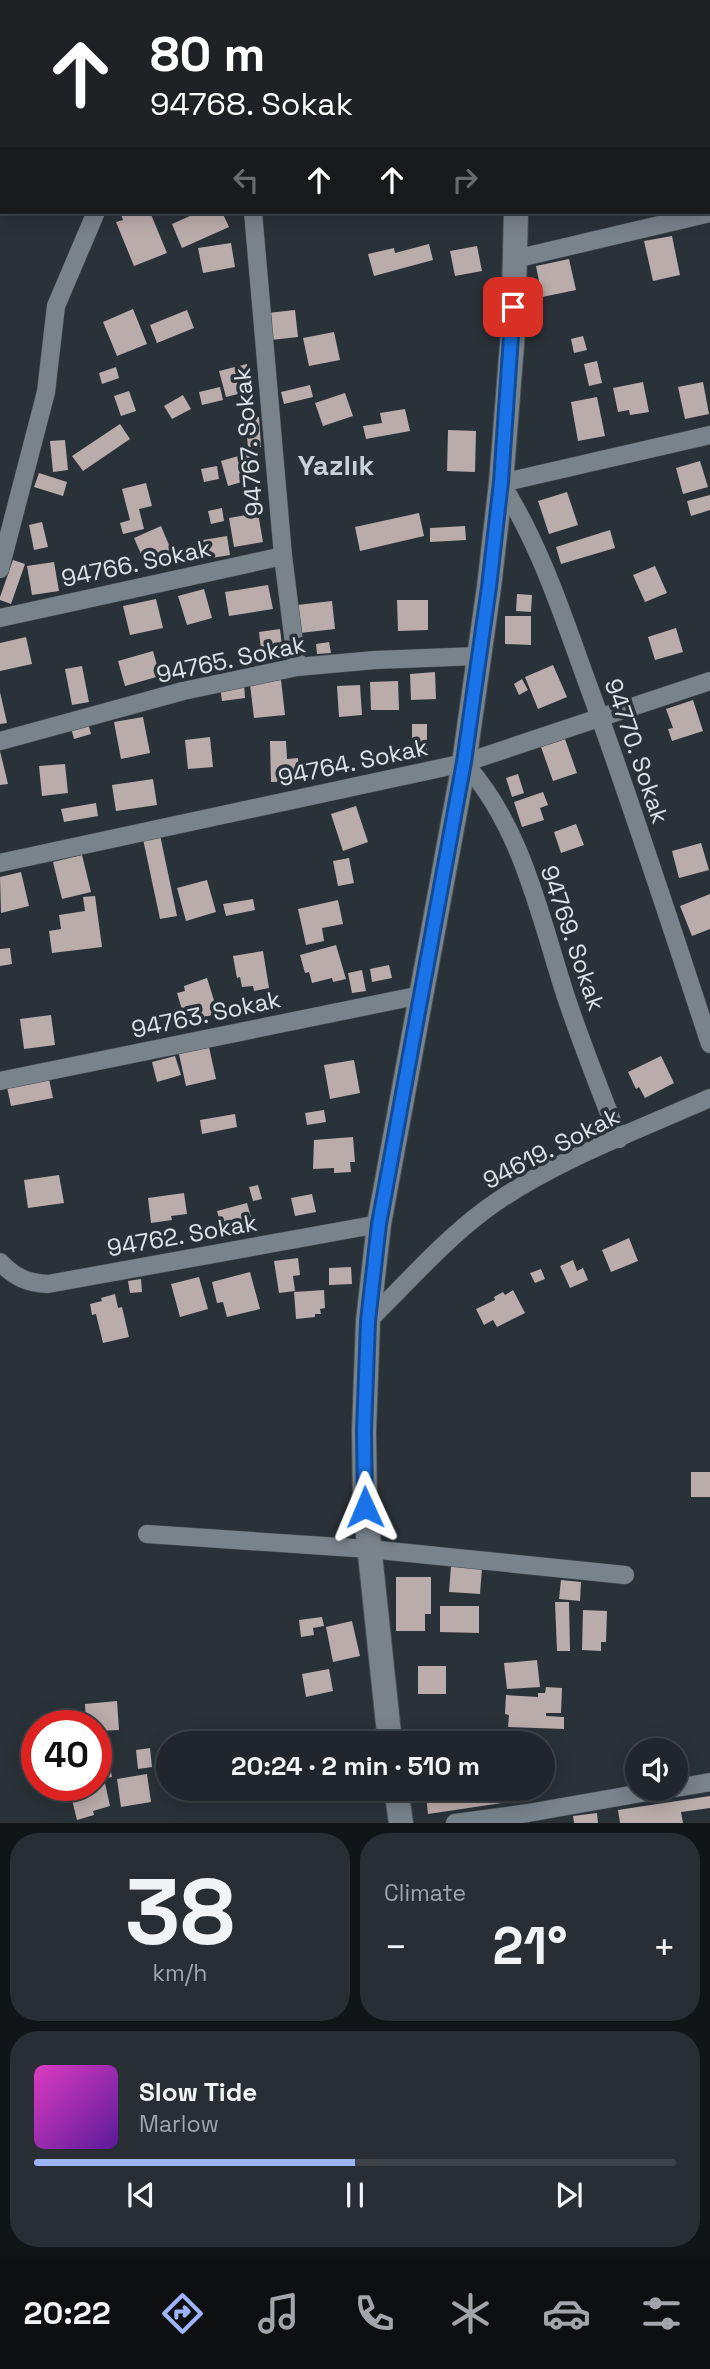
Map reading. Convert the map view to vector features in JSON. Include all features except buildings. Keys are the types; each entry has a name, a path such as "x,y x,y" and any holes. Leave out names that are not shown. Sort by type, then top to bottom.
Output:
{"street":[{"path":"0,569 46,392 56,306 95,214"},
{"name":"94767. Sokak","path":"253,214 283,556 297,667"},
{"path":"389,1731 369,1549 364,1469 368,1321 379,1224 464,762 489,587 501,482 513,332 516,214"},
{"path":"515,258 706,214"},
{"path":"501,482 710,435"},
{"name":"94770. Sokak","path":"501,482 542,558 600,718 710,1044"},
{"name":"94766. Sokak","path":"0,618 283,556"},
{"name":"94765. Sokak","path":"0,741 183,691 297,667 376,660 478,656"},
{"name":"94764. Sokak","path":"0,863 464,762 710,681"},
{"name":"94769. Sokak","path":"464,762 481,781 510,835 528,879 570,1010 619,1139"},
{"name":"94763. Sokak","path":"0,1081 421,995"},
{"name":"94619. Sokak","path":"368,1321 442,1247 485,1210 537,1177 710,1098"},
{"name":"94762. Sokak","path":"0,1262 23,1280 48,1284 379,1224"},
{"path":"147,1534 369,1549 625,1574"},
{"path":"688,1785 710,1782"},
{"path":"454,1823 625,1796"},
{"path":"398,1801 401,1823"}],"district":[{"name":"Yazlık","path":"336,465"}],"route":[{"path":"365,1507 364,1431 368,1321 379,1224 464,762 501,482 513,307"}]}
